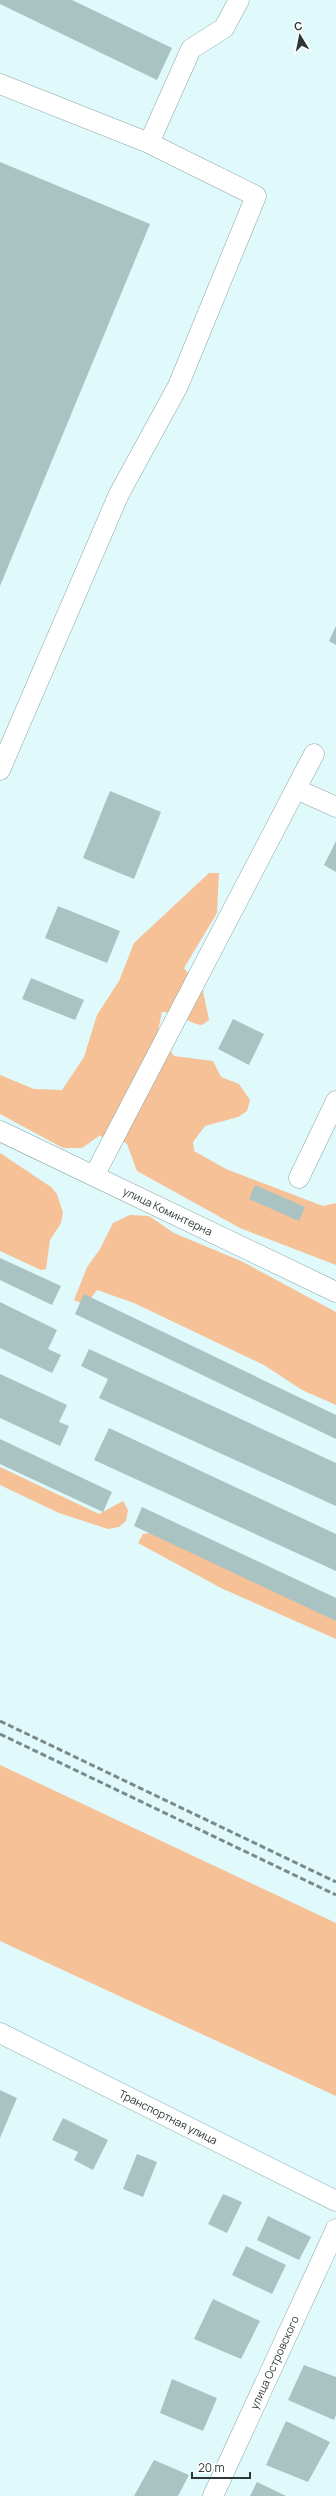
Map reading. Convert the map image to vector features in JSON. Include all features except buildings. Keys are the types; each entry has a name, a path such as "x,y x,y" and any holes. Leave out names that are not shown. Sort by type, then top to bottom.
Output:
{"street":[{"path":"148,143 191,49 224,28 239,0"},
{"path":"0,84 148,143 256,196 178,386 119,494 0,770"},
{"path":"94,1176 314,754"},
{"path":"296,789 336,807"},
{"path":"299,1178 336,1102"},
{"name":"улица Коминтерна","path":"0,1131 336,1292"},
{"name":"Транспортная улица","path":"0,2033 336,2201"},
{"name":"улица Островского","path":"213,2496 336,2229"}],"shaded area":[{"path":"209,873 219,873 217,913 184,968 203,991 209,1020 202,1025 196,1024 172,1013 162,1012 158,1031 174,1056 213,1061 221,1077 239,1084 250,1100 247,1111 238,1117 205,1126 193,1142 194,1151 226,1169 323,1206 336,1203 336,1265 240,1228 137,1171 127,1144 119,1139 99,1136 82,1148 63,1148 0,1114 0,1075 34,1089 62,1090 84,1057 97,1015 119,981 134,943"},
{"path":"0,1153 51,1187 57,1194 63,1213 61,1223 50,1240 46,1269 41,1270 0,1251"},
{"path":"130,1215 149,1216 174,1233 241,1261 336,1312 336,1405 302,1390 264,1365 134,1303 97,1290 86,1305 74,1300 87,1267 100,1249 113,1223"},
{"path":"0,1467 99,1514 123,1501 128,1510 126,1521 119,1527 108,1529 59,1513 0,1485"},
{"path":"158,1532 336,1613 336,1639 221,1588 138,1543 143,1534"},
{"path":"0,1765 336,1923 336,2096 0,1941"}],"railway":[{"path":"0,1721 336,1882"},
{"path":"0,1734 336,1895"}]}
